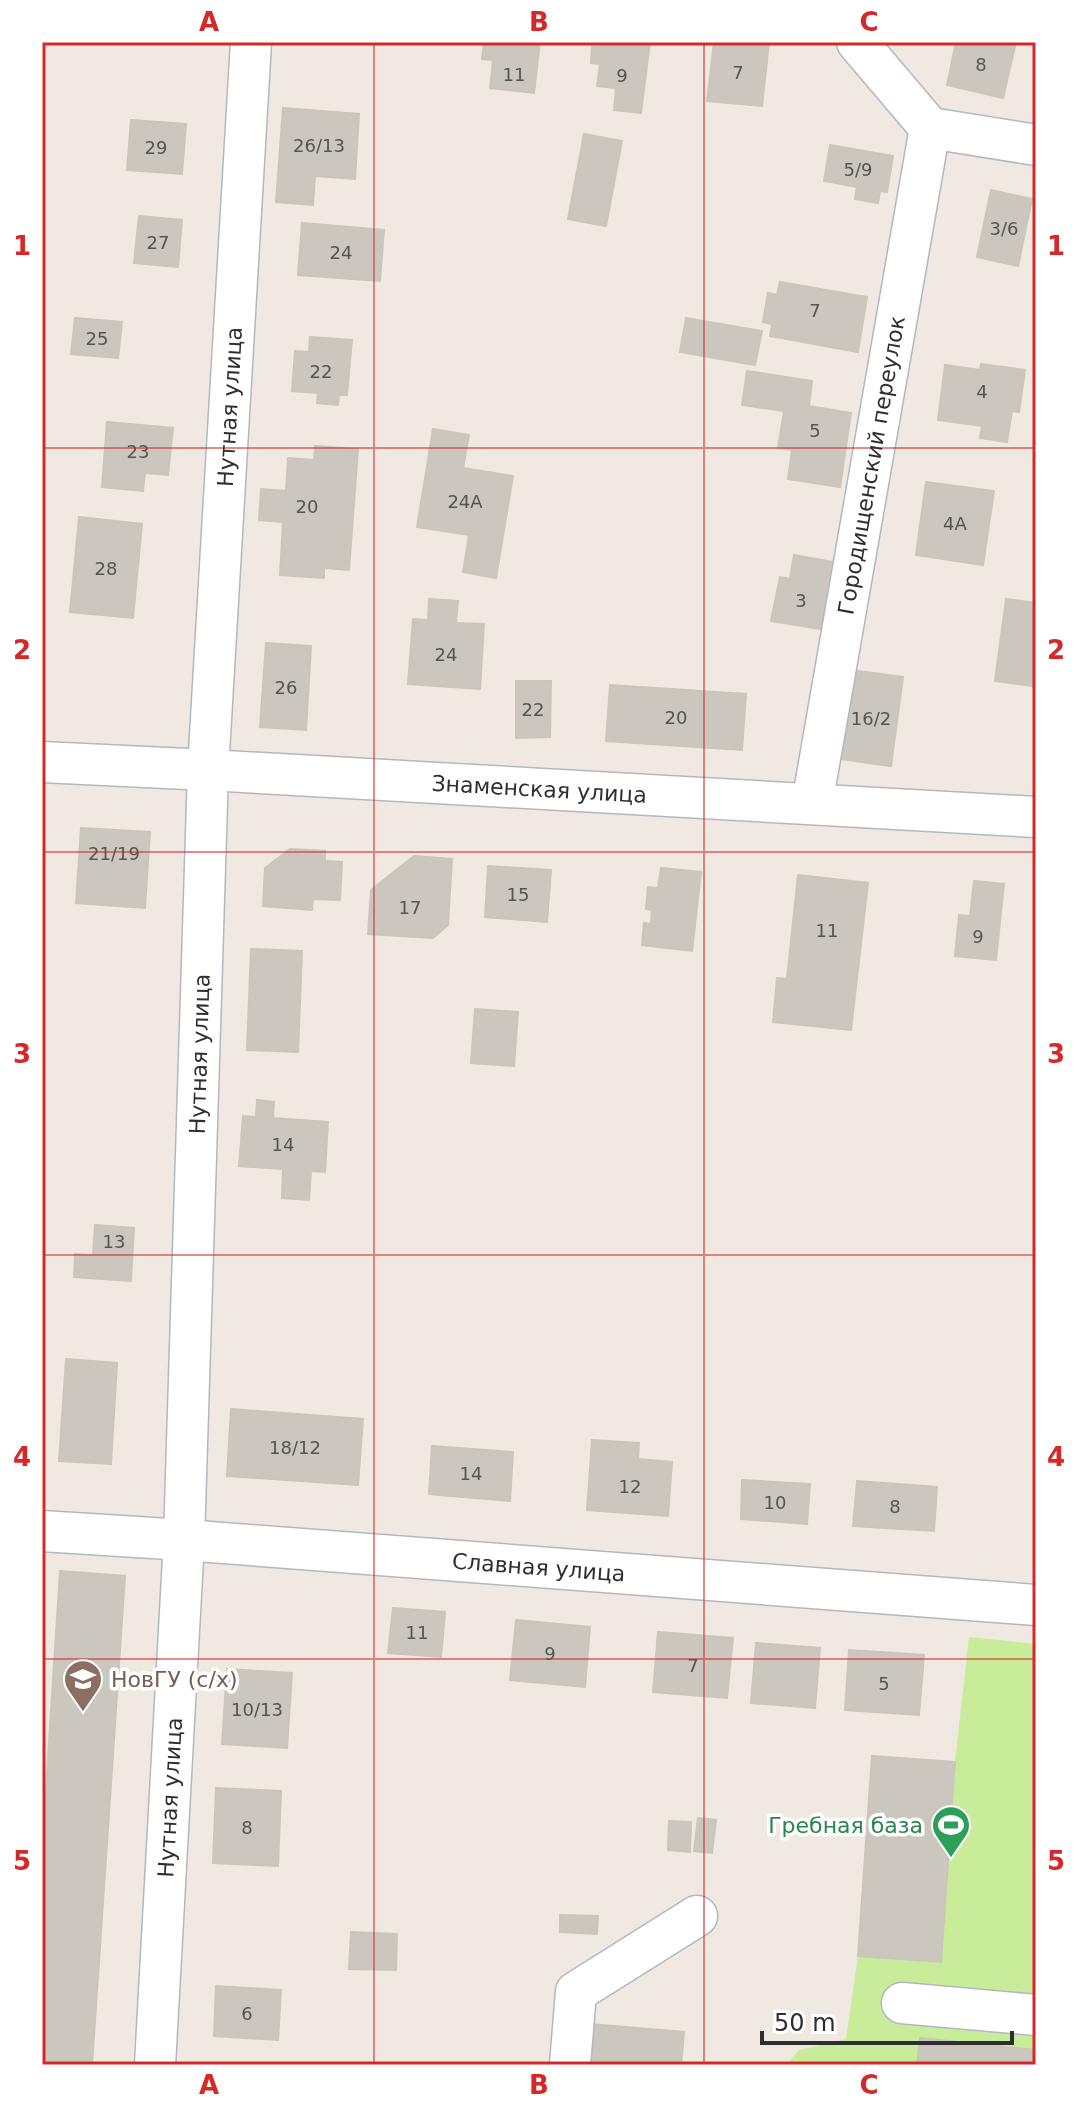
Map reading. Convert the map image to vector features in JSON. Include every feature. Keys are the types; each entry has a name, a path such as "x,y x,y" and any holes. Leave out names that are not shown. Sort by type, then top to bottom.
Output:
{"street":[{"name":"Нутная улица","path":"155,2065 184,1540 208,770 251,42"},
{"path":"857,42 930,128 1036,145"},
{"name":"Городищенский переулок","path":"812,804 930,128"},
{"name":"Знаменская улица","path":"42,762 1036,817"},
{"name":"Славная улица","path":"42,1531 1036,1605"},
{"path":"570,2065 576,1992 697,1916"},
{"path":"902,2003 1036,2015"}],"green space":[{"name":"Гребная база","path":"969,1637 1036,1644 1036,2065 786,2065 799,2050 846,2039 858,1956 872,1756 955,1762"}],"building":[{"path":"484,42 540,42 534,93 490,88 493,60 482,59"},
{"path":"602,42 650,42 641,113 614,110 616,88 597,86 600,64 591,63 592,46 601,47"},
{"path":"714,42 769,42 762,106 707,101"},
{"path":"956,42 1016,42 1003,98 947,85"},
{"path":"283,108 359,114 355,179 315,176 313,205 276,202"},
{"path":"131,120 186,124 182,174 127,170"},
{"path":"584,134 622,141 606,226 568,219"},
{"path":"830,145 893,156 887,192 880,191 878,203 855,199 857,187 824,181"},
{"path":"991,190 1032,199 1018,266 977,257"},
{"path":"139,216 182,220 178,267 134,263"},
{"path":"302,223 384,230 380,281 298,275"},
{"path":"780,282 867,297 858,352 770,336 772,324 763,322 768,293 777,295"},
{"path":"75,318 122,322 118,358 71,354"},
{"path":"686,318 762,331 755,365 680,352"},
{"path":"310,337 352,340 347,395 339,395 338,405 317,403 318,393 292,391 295,351 309,352"},
{"path":"981,364 1025,370 1019,412 1012,411 1007,442 980,438 982,426 938,420 945,365 980,370"},
{"path":"747,371 812,381 809,406 851,413 840,487 788,479 792,450 778,448 784,411 742,405"},
{"path":"107,422 173,428 168,475 145,473 143,491 102,487"},
{"path":"433,429 469,435 463,468 513,476 496,578 463,572 469,535 417,527"},
{"path":"315,446 358,449 349,570 324,568 324,578 280,575 283,522 259,520 261,489 286,491 288,458 314,460"},
{"path":"926,482 994,491 983,565 916,555"},
{"path":"79,517 142,524 133,618 70,612"},
{"path":"794,555 833,562 821,629 771,621 780,577 790,579"},
{"path":"429,599 458,601 456,623 484,624 480,689 408,684 413,619 428,620"},
{"path":"1006,599 1036,603 1034,686 995,681"},
{"path":"266,643 311,646 306,730 260,727"},
{"path":"851,670 903,677 891,766 840,759"},
{"path":"516,681 551,681 550,737 516,738"},
{"path":"610,685 746,694 742,750 606,741"},
{"path":"81,828 150,832 145,908 76,903"},
{"path":"290,849 325,851 325,861 342,862 340,900 313,899 312,910 263,906 265,868"},
{"path":"414,856 452,859 448,925 433,938 368,934 371,890"},
{"path":"488,866 551,870 547,922 485,917"},
{"path":"661,868 701,872 692,951 642,945 644,923 651,924 652,910 646,909 648,887 658,888"},
{"path":"798,875 868,883 851,1030 773,1022 777,978 787,979"},
{"path":"974,881 1004,884 996,960 955,956 959,915 970,916"},
{"path":"251,949 302,951 298,1052 247,1050"},
{"path":"475,1009 518,1012 514,1066 471,1063"},
{"path":"257,1100 274,1102 273,1118 328,1122 325,1172 311,1171 309,1200 282,1198 283,1169 239,1166 243,1116 256,1117"},
{"path":"95,1225 134,1228 131,1281 74,1277 75,1254 93,1255"},
{"path":"66,1359 117,1363 111,1464 59,1461"},
{"path":"231,1409 363,1419 358,1485 227,1476"},
{"path":"592,1440 639,1443 638,1459 672,1462 668,1516 587,1510"},
{"path":"432,1446 513,1452 510,1501 429,1494"},
{"path":"742,1480 810,1484 807,1524 741,1519"},
{"path":"857,1481 937,1487 934,1531 853,1526"},
{"name":"НовГУ (с/х)","path":"60,1571 125,1576 92,2065 42,2065 42,1851"},
{"path":"393,1608 445,1612 441,1657 388,1653"},
{"path":"516,1620 590,1627 585,1687 510,1680"},
{"path":"658,1632 733,1638 727,1698 653,1692"},
{"path":"756,1643 820,1648 815,1708 751,1703"},
{"path":"849,1650 924,1655 919,1715 845,1710"},
{"path":"227,1669 292,1673 287,1748 222,1744"},
{"path":"872,1756 955,1762 941,1962 858,1956"},
{"path":"216,1788 281,1791 278,1866 213,1863"},
{"path":"698,1818 716,1820 712,1853 694,1851"},
{"path":"669,1821 691,1822 690,1852 668,1850"},
{"path":"560,1915 598,1916 597,1934 560,1932"},
{"path":"351,1932 397,1934 396,1970 349,1969"},
{"path":"216,1986 281,1990 278,2040 214,2036"},
{"path":"590,2024 684,2032 681,2065 586,2065"},
{"path":"920,2038 1036,2050 1036,2065 917,2065"}],"place":[{"name":"НовГУ (с/х)","path":"83,1713"},
{"name":"Гребная база","path":"951,1859"}]}
